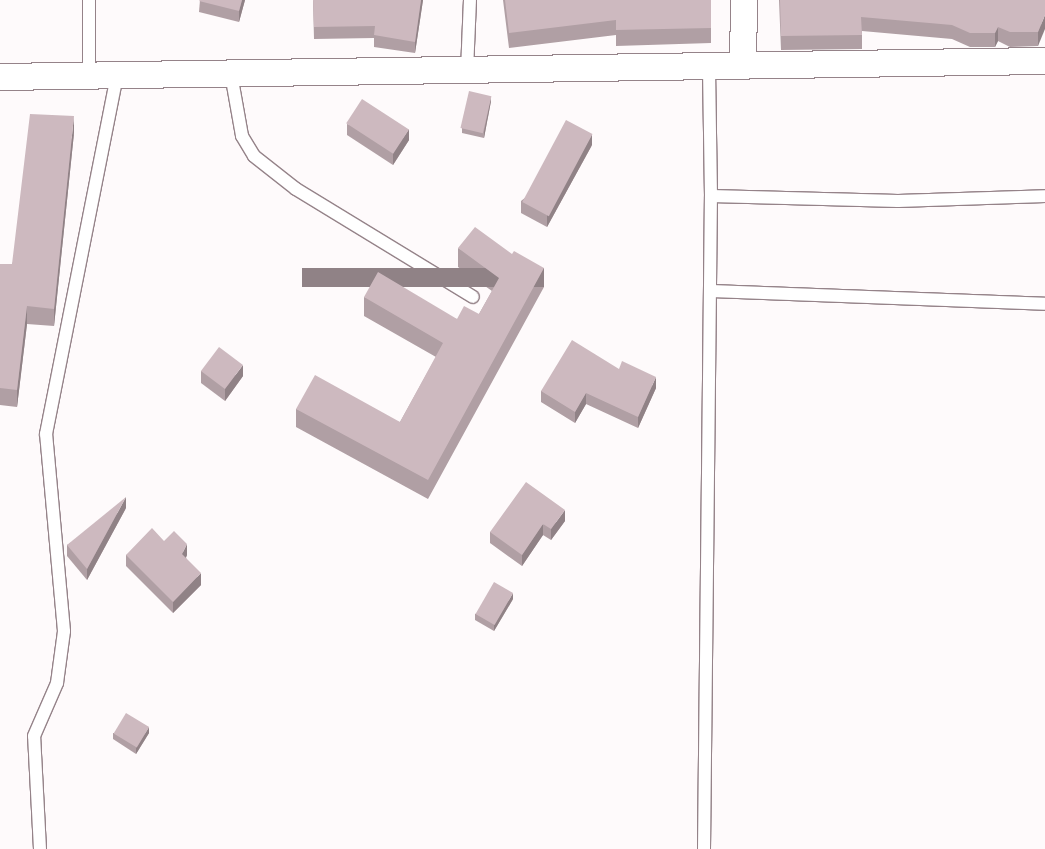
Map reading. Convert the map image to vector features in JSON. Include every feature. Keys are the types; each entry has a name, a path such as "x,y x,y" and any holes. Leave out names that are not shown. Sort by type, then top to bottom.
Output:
{"street":[{"path":"743,65 744,0"},
{"path":"0,77 117,74 709,68 743,65 1044,58"}],"lane":[{"path":"89,0 89,75"},
{"path":"467,71 470,0"},
{"path":"704,849 711,291 709,68"},
{"path":"40,849 34,736 57,684 64,631 46,434 117,74"},
{"path":"231,74 242,136 254,156 296,189 473,298"},
{"path":"711,196 898,201 1045,196"},
{"path":"711,291 1045,304"}],"building":[{"path":"200,0 242,0 239,11"},
{"path":"313,0 421,0 415,42 374,35 375,26 314,27"},
{"path":"505,0 711,0 711,28 616,30 616,20 509,33"},
{"path":"780,0 1045,0 1045,15 1038,32 1010,32 998,27 995,33 970,33 952,25 861,17 862,35 781,36"},
{"path":"469,91 491,96 483,133 460,128"},
{"path":"362,99 409,129 393,154 346,123"},
{"path":"30,114 74,116 54,309 27,306 17,390 0,388 0,264 12,264"},
{"path":"566,120 592,134 549,216 522,202"},
{"path":"475,227 512,254 514,251 544,268 428,480 296,409 315,375 400,422 443,343 364,297 378,272 457,319 464,306 479,314 499,278 458,248"},
{"path":"572,340 619,369 622,361 656,377 638,417 586,393 575,412 541,391"},
{"path":"219,347 243,365 225,389 201,371"},
{"path":"526,482 565,510 551,529 543,524 522,555 490,532"},
{"path":"126,497 87,569 67,545"},
{"path":"152,528 164,541 174,531 187,544 182,554 201,573 173,602 126,555"},
{"path":"494,582 513,593 495,625 476,614"},
{"path":"126,713 149,727 137,747 114,734"}]}
